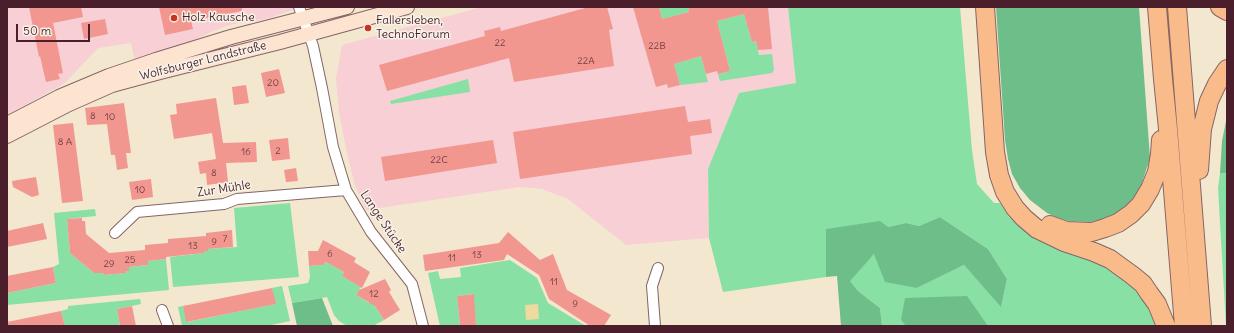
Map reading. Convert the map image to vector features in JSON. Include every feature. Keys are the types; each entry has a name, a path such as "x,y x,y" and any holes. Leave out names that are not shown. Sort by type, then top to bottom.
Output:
{"highway":[{"path":"984,7 995,152 999,175 1005,192 1015,208 1037,229 1064,242 1110,259 1143,284 1156,304 1166,326"},
{"path":"1157,7 1184,326"},
{"path":"1178,7 1202,326"},
{"path":"1220,7 1227,11"},
{"path":"1196,242 1202,129 1209,101 1217,84 1227,69"},
{"path":"999,175 1023,206 1032,214 1054,227 1066,231 1092,232 1118,223 1131,214 1141,204 1150,190 1157,172 1160,154 1163,80"}],"street":[{"name":"Wolfsburger Landstraße","path":"7,124 59,97 109,76 232,37 301,13 347,7"},
{"name":"Wolfsburger Landstraße","path":"7,136 69,104 112,86 407,7"},
{"name":"Lange Stücke","path":"301,13 313,46 333,147 346,190 371,232 412,284 424,326"},
{"name":"Zur Mühle","path":"114,233 136,212 224,204 237,199 346,190"},
{"path":"655,326 652,286 658,268"},
{"path":"162,310 168,326"}],"shaded area":[{"path":"7,7 301,7 266,19 226,26 191,42 135,61 131,43 98,48 65,83 7,115"},
{"path":"482,7 788,7 796,83 739,93 708,169 709,238 626,245 568,199 542,189 519,187 366,210 355,186 339,113 336,78 342,45"}],"green space":[{"path":"659,7 688,7 689,12 662,19"},
{"path":"788,7 960,7 972,150 977,184 994,203 1000,203 1009,217 1032,236 1061,251 1090,260 1105,267 1126,282 1136,290 1142,298 1156,326 882,326 880,308 858,291 849,280 874,254 917,288 964,265 1001,306 1007,279 988,249 940,217 919,226 906,223 888,227 826,229 826,277 723,292 709,238 708,169 739,93 796,83"},
{"path":"996,7 1139,7 1150,158 1140,189 1125,207 1113,215 1090,222 1068,221 1058,218 1047,213 1030,200 1020,188 1012,174 1005,140"},
{"path":"744,14 752,42 756,41 759,55 772,54 774,70 772,73 720,81 718,74 730,71 717,21"},
{"path":"701,56 708,82 680,85 674,64"},
{"path":"468,79 470,92 391,104 390,101"},
{"path":"1227,116 1227,173 1220,173 1222,141"},
{"path":"1220,173 1227,173 1227,326 1218,188"},
{"path":"290,203 299,277 173,287 170,257 204,253 204,251 208,251 208,249 237,247 234,208"},
{"path":"95,209 96,216 67,219 70,253 94,273 103,273 104,275 125,273 125,271 129,270 129,267 148,265 148,261 166,259 169,290 7,305 7,293 56,283 53,267 59,264 54,213"},
{"path":"940,217 988,249 1007,279 1001,307 964,265 917,288 885,282 874,254 850,281 858,291 880,308 882,326 841,326 837,276 826,277 826,229 880,221 888,227 906,223 919,226"},
{"path":"510,260 537,278 548,303 586,326 476,326 473,294 457,296 460,326 440,326 428,273 438,271 440,279 461,277 460,268"},
{"path":"326,262 344,272 342,276 361,287 356,295 369,303 371,300 384,320 373,326 347,326 339,321 334,315 327,297 292,303 288,286 308,283 310,277 309,266 323,265"},
{"path":"282,286 290,321 267,326 182,326 178,307 183,306 187,322 275,304 272,288"},
{"path":"967,296 988,326 906,326 901,320 905,298"},
{"path":"322,298 333,326 297,326 292,303"},
{"path":"140,299 141,304 117,309 120,326 65,326 61,311 68,309 68,306"}],"sand":[{"path":"538,304 539,319 526,320 525,305"}],"building":[{"path":"29,7 81,7 83,17 53,23 63,73 58,74 60,79 46,82 40,56 39,57"},
{"path":"159,7 242,7 242,11 191,21 193,29 165,35"},
{"path":"589,7 607,7 613,29 609,30 614,66 514,82 509,58 387,91 379,65 485,36 484,31 500,27 501,31"},
{"path":"633,7 659,7 662,19 689,12 688,7 768,7 772,49 758,50 756,41 752,42 744,14 717,21 730,71 718,74 717,71 706,74 701,56 674,64 680,85 668,88 667,84 656,87"},
{"path":"105,19 108,34 84,39 81,23"},
{"path":"279,69 285,93 266,97 261,73"},
{"path":"246,85 249,103 234,105 232,87"},
{"path":"216,98 223,143 256,142 257,162 226,163 228,182 207,185 206,173 200,174 198,162 216,159 212,133 174,139 170,115 177,114 176,104"},
{"path":"124,103 131,153 126,153 128,168 117,170 115,155 111,155 107,124 87,125 85,108"},
{"path":"685,106 688,122 710,119 712,133 690,136 692,154 520,179 513,132"},
{"path":"73,123 83,201 62,203 53,125"},
{"path":"288,138 290,159 272,161 269,140"},
{"path":"493,140 497,163 385,181 381,157"},
{"path":"296,168 298,181 286,182 284,170"},
{"path":"36,177 39,195 32,197 13,187 12,181"},
{"path":"151,179 153,197 132,200 129,182"},
{"path":"82,218 82,221 85,221 86,234 109,253 145,250 145,245 168,243 168,239 206,236 206,233 232,230 233,247 208,249 208,251 204,251 204,253 166,257 166,259 148,261 148,265 129,267 129,271 125,271 126,273 104,275 103,273 94,273 70,253 67,219"},
{"path":"43,223 47,239 7,247 7,231"},
{"path":"508,232 540,260 553,254 567,290 611,315 604,326 590,326 549,299 539,275 507,254 504,260 425,271 423,255 499,243"},
{"path":"323,240 356,258 354,262 370,272 362,288 342,276 344,272 326,262 323,265 309,266 308,251 318,251"},
{"path":"53,267 56,283 7,293 7,276"},
{"path":"385,279 391,290 389,292 400,310 384,320 375,306 356,295 359,290"},
{"path":"272,288 276,304 186,322 183,306"},
{"path":"474,294 476,326 460,326 457,296"},
{"path":"132,306 136,326 120,326 117,309"},
{"path":"61,311 65,326 7,326 7,322"}],"place":[{"name":"Holz Kausche","path":"174,18"},
{"name":"Fallersleben, TechnoForum","path":"368,28"}]}
